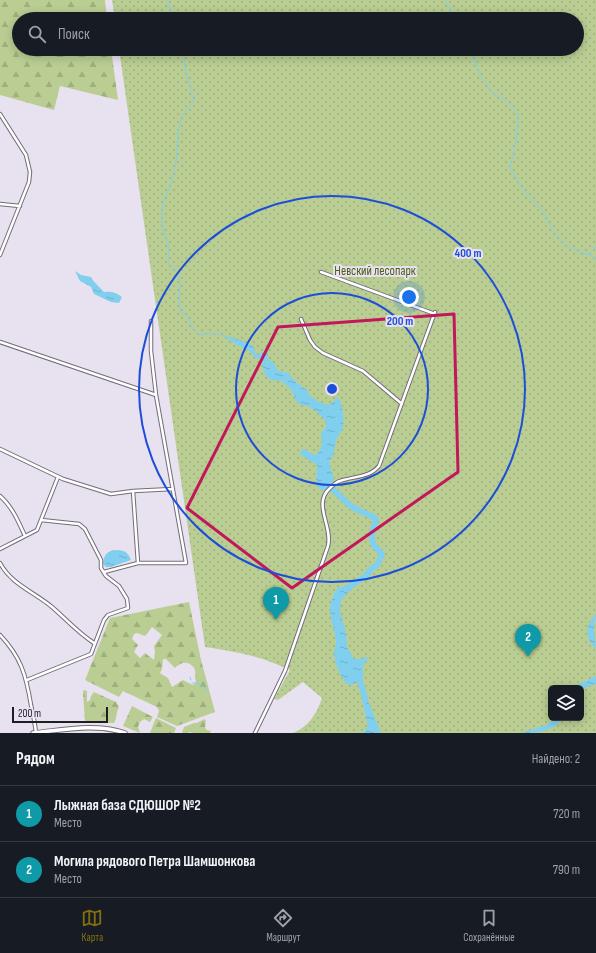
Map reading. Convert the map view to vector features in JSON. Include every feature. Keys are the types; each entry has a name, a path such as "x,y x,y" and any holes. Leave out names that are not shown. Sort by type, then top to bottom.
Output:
{"main road":[{"path":"34,733 92,728 111,729 125,733"}],"street":[{"path":"0,114 26,155 30,172 29,182 0,255"},
{"path":"0,204 20,206"},
{"path":"255,733 285,671 328,546 329,533 322,509 325,492 340,481 369,474 375,471 379,466 435,313 321,272"},
{"path":"301,319 310,340 323,353 363,371 402,404"},
{"path":"104,572 138,563 186,563 156,395 151,351 151,321"},
{"path":"0,342 156,395"},
{"path":"0,449 58,477 111,494 173,489"},
{"path":"0,549 37,530 58,477"},
{"path":"134,491 138,563"},
{"path":"0,496 6,502 16,518 25,536"},
{"path":"27,680 90,654 104,620 108,615 128,608 127,599 119,586 106,576 101,568 101,560 85,529 79,524 41,520"},
{"path":"0,563 5,572 11,578 52,607 68,623 94,643"},
{"path":"0,635 9,644 19,659 27,680 34,733"}],"highlighted area":[{"path":"454,314 458,472 292,588 187,508 278,327"}],"green space":[{"path":"0,0 105,0 106,12 12,12 12,56 112,56 118,100 60,86 54,110 0,95"},
{"name":"Невский лесопарк","path":"112,0 596,0 596,733 293,733 307,724 315,715 322,698 303,682 278,700 274,699 290,670 269,661 205,647 120,56 584,56 584,12 114,12"},
{"path":"189,602 201,660 215,712 177,726 157,717 159,711 157,707 123,691 119,697 85,680 110,618","holes":["152,627 162,635 154,646 154,660 145,653 140,658 134,652 138,645 132,639 134,634 137,633 145,636","163,659 166,659 175,668 179,664 184,663 192,665 195,670 196,682 193,685 183,680 172,687 168,678 160,673"]},
{"path":"84,690 87,691 87,702 90,700 94,692 116,702 119,707 114,723 85,722"},
{"path":"132,706 153,717 150,722 144,719 140,722 138,727 140,733 123,726"},
{"path":"156,718 176,728 174,733 150,733"},
{"path":"204,719 206,721 205,728 211,731 210,733 182,733 184,727"}],"water":[{"path":"75,271 81,275 91,277 104,292 113,292 120,295 122,297 119,303 111,302 94,294 91,287 80,281"},
{"path":"222,335 254,347 255,353 259,355 263,351 267,352 269,360 275,364 279,371 288,373 296,382 308,391 309,395 319,402 329,405 336,398 339,399 342,410 343,427 337,438 333,454 329,462 334,480 324,491 318,487 317,484 317,465 300,454 300,451 304,449 315,455 318,453 322,440 321,434 326,426 326,421 310,407 302,405 296,401 292,391 282,381 276,381 268,378 264,373 262,359 255,358 250,351 237,345"},
{"path":"116,550 125,552 129,555 131,560 111,567 106,567 103,564 105,555 110,551"},
{"path":"353,584 351,590 341,601 340,612 346,633 347,647 354,659 362,659 369,656 362,668 364,676 359,681 348,685 340,674 336,665 334,651 336,642 330,610 337,588"},
{"path":"596,613 594,629 596,649 589,640 587,631 590,622"},
{"path":"596,676 596,684 584,688 584,685 578,685"},
{"path":"362,690 367,698 381,733 358,733 364,732 368,726 362,700"},
{"path":"552,721 561,721 544,731 521,733 547,725"}],"waterway":[{"path":"167,0 171,12"},
{"path":"445,0 451,12"},
{"path":"184,56 186,73 194,101 183,115 178,132 176,163 170,186 163,202 162,225 169,248 168,262 178,274 180,283 179,302 181,312 188,317 191,326 200,335 212,333 222,335"},
{"path":"473,56 481,77 493,93 508,102 518,114 517,137 510,168 521,187 545,214 552,230 566,245 581,253 589,254 596,259"},
{"path":"590,254 596,247"},
{"path":"331,488 353,507 376,519 372,532 372,539 374,545 382,555 377,565 370,570 367,575 346,589"},
{"path":"355,675 360,681 365,698"},
{"path":"192,683 198,683 208,690"}],"place":[{"name":"Лыжная база СДЮШОР №2","path":"276,620"},
{"name":"Могила рядового Петра Шамшонкова","path":"528,657"}]}
